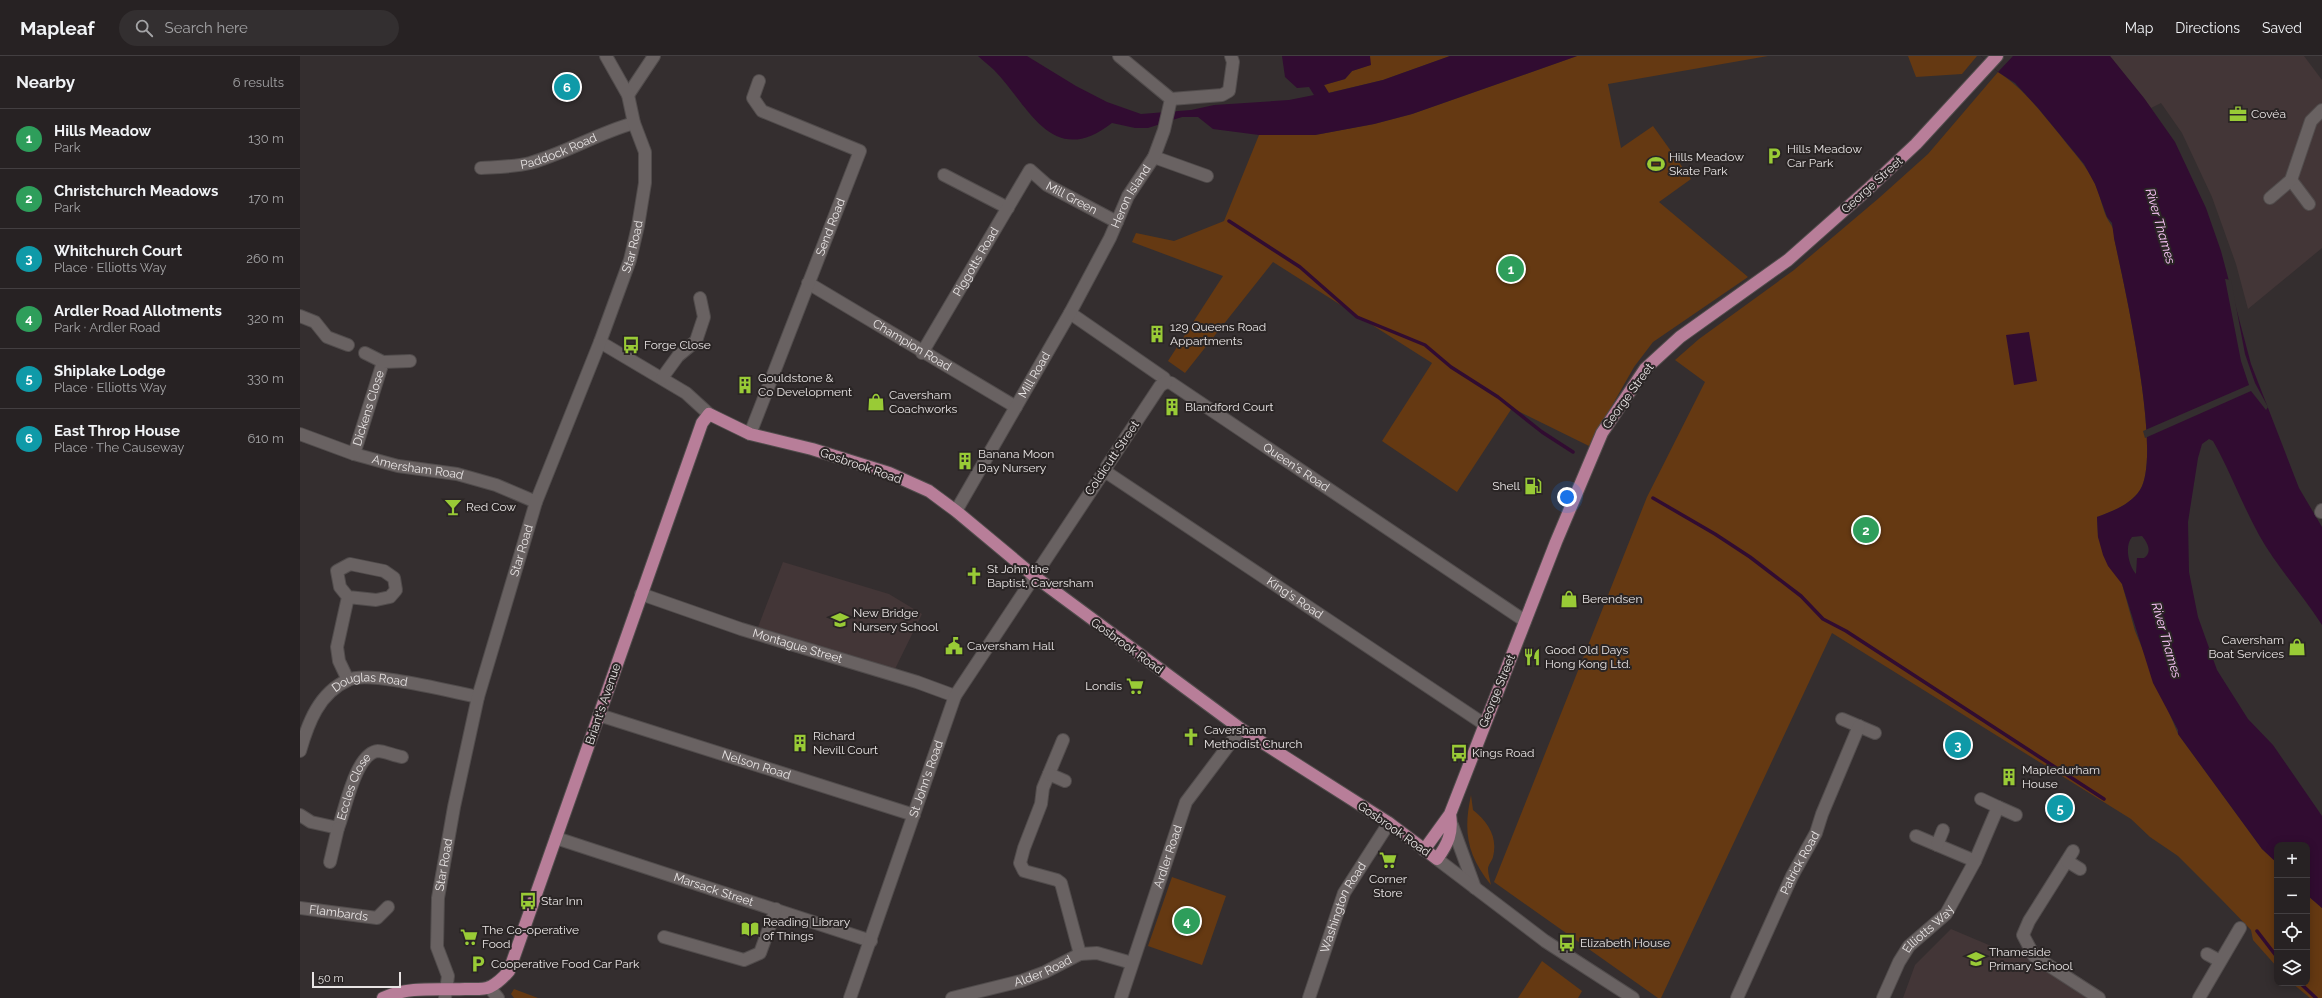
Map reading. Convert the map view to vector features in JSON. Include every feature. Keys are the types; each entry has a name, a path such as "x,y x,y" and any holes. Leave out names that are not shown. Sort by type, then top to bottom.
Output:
{"main road":[{"name":"George Street","path":"1437,859 1450,839 1451,819 1484,724 1602,433 1645,369 1680,338 1788,260 1862,195 1916,144 1993,60"},
{"name":"Gosbrook Road","path":"708,414 750,434 812,449 889,473 929,491 956,511 1034,576 1241,729 1389,823 1437,859"},
{"name":"Briant's Avenue","path":"489,987 502,980 509,971 702,423 708,414"},
{"name":"George Street","path":"1424,850 1451,819"},
{"path":"383,998 392,994 422,989 446,994 489,987"}],"street":[{"name":"Star Road","path":"446,994 448,976 437,947 436,924 441,875 478,697 536,502 600,342 630,260 638,226 645,183 645,152 634,123 628,95 606,56"},
{"path":"628,95 654,56"},
{"path":"1119,56 1169,103 1222,95 1229,91 1233,62 1231,56"},
{"name":"Send Road","path":"750,434 860,151 762,111 753,98 759,81"},
{"name":"Heron Island","path":"1110,238 1128,196 1154,157 1164,130 1169,103"},
{"path":"2270,198 2291,180 2311,121 2322,110"},
{"name":"Paddock Road","path":"481,168 506,167 529,163 608,130 634,123"},
{"name":"Heron Island","path":"1154,157 1207,176"},
{"name":"Mill Green","path":"1030,170 1047,185 1117,222"},
{"name":"Piggotts Road","path":"922,353 1030,170"},
{"path":"944,175 1008,208"},
{"path":"2291,180 2310,204"},
{"name":"Mill Road","path":"956,511 1070,313 1110,238"},
{"name":"Champion Road","path":"808,284 922,353 1016,407"},
{"path":"662,378 678,356 696,341 704,317 700,298"},
{"name":"Queen's Road","path":"1070,313 1164,378 1166,382 1172,383 1525,621"},
{"path":"300,316 315,322 327,337 348,345"},
{"name":"Gosbrook Road","path":"600,342 686,393 708,414"},
{"name":"Dickens Close","path":"366,353 382,362 410,361"},
{"name":"Dickens Close","path":"354,454 382,362"},
{"name":"Coldicutt Street","path":"1034,576 1100,476 1106,472 1107,466 1160,386 1166,382"},
{"name":"Amersham Road","path":"300,434 354,454 398,466 457,474 496,485 536,502"},
{"name":"King's Road","path":"1106,472 1484,724"},
{"path":"350,564 384,571 394,578 396,590 390,597 376,600 348,597 340,587 337,571 350,564"},
{"name":"St John's Road","path":"850,998 955,696 1034,576"},
{"name":"Montague Street","path":"642,594 741,629 955,696"},
{"path":"348,597 337,647 339,661 348,680"},
{"name":"Douglas Road","path":"300,751 307,724 324,699 348,680 364,677 478,697"},
{"name":"Nelson Road","path":"599,715 914,815"},
{"path":"1842,719 1875,733"},
{"name":"Patrick Road","path":"1737,998 1792,876 1816,833 1822,814 1859,726"},
{"name":"Ardler Road","path":"1121,998 1186,802 1241,729"},
{"path":"1063,740 1049,774 1020,863 1024,871 1057,880 1061,883 1080,954"},
{"name":"Eccles Close","path":"330,862 338,828 357,774 369,755 378,751 402,757"},
{"path":"1049,774 1065,781"},
{"path":"1982,799 2016,815"},
{"name":"Elliotts Way","path":"1883,998 1902,956 1909,946 1946,914 1975,861 1998,807"},
{"name":"Eccles Close","path":"300,815 311,822 338,828"},
{"path":"1451,819 1475,888"},
{"name":"Washington Road","path":"1309,998 1344,893 1389,823"},
{"path":"1936,845 1943,830"},
{"path":"1916,836 1975,861"},
{"name":"Marsack Street","path":"556,838 871,941"},
{"path":"2080,869 2070,856 2029,921 2023,935 2034,956 2099,998"},
{"name":"Gosbrook Road","path":"1437,859 1552,946 1633,998"},
{"name":"Flambards","path":"300,908 382,921 388,907"},
{"path":"664,937 744,960 760,953 776,909"},
{"path":"2199,998 2240,928"},
{"name":"Alder Road","path":"952,998 1021,981 1045,972 1080,954 1097,953 1132,963"},
{"path":"2207,954 2220,961"},
{"path":"489,987 498,998"}],"shaded area":[{"path":"1370,56 1450,56 1383,80 1328,93 1324,85 1345,79 1352,71 1370,65"},
{"path":"1577,56 1768,56 1608,84 1621,148 1653,126 1691,179 1659,202 1748,277 1653,342 1634,367 1589,446 1512,408 1457,492 1382,441 1432,363 1273,262 1185,373 1168,361 1223,276 1132,242 1136,233 1174,241 1224,221 1259,135 1315,135 1374,124 1412,114"},
{"path":"1908,56 1977,56 1962,74 1916,77"},
{"path":"2110,56 2304,56 2322,80 2322,248 2248,309 2236,264 2212,197 2182,133 2161,103 2151,108"},
{"path":"1998,72 2032,101 2084,165 2095,184 2106,216 2113,229 2126,292 2145,407 2147,442 2146,471 2140,490 2126,504 2097,517 2098,537 2122,584 2135,631 2178,734 2262,849 2274,860 2274,964 2253,940 2251,930 2221,899 2178,856 2150,837 2131,819 1832,633 1661,998 1658,998 1494,882 1647,497 1705,382 1675,360 1699,339 1794,270 1928,154"},
{"name":"New Bridge Nursery School","path":"783,562 889,594 922,614 894,671 758,627"},
{"path":"1471,795 1473,810 1487,825 1493,837 1493,857 1488,869 1491,885 1477,863 1469,843 1467,820"},
{"path":"1172,877 1226,896 1202,965 1148,946"},
{"path":"2310,898 2322,908 2322,998 2310,998 2296,986 2310,986"},
{"name":"Thameside Primary School","path":"1951,929 2010,954 2015,949 2089,998 1903,998 1915,965"},
{"path":"1542,961 1582,991 1578,998 1518,998"},
{"path":"514,989 538,998 514,998 511,994"}],"water":[{"path":"978,56 1027,56 1076,86 1107,102 1141,114 1191,110 1214,105 1289,100 1314,95 1309,87 1297,88 1285,77 1282,56 1370,56 1371,65 1352,71 1345,79 1324,85 1329,93 1383,80 1450,56 1577,56 1412,114 1374,124 1315,135 1259,135 1213,129 1198,117 1182,117 1148,128 1135,128 1112,123 1091,136 1073,140 1058,136 1044,128 1031,115 994,70"},
{"name":"River Thames","path":"1981,56 2110,56 2144,98 2175,142 2206,208 2221,251 2251,364 2299,488 2322,527 2322,625 2266,547 2219,452 2213,441 2209,439 2202,444 2198,458 2188,522 2189,572 2198,617 2217,670 2248,719 2273,745 2322,816 2322,908 2310,898 2310,842 2274,842 2274,860 2262,849 2178,734 2178,730 2153,683 2122,584 2108,566 2103,555 2098,537 2097,517 2115,510 2131,500 2140,490 2146,471 2147,442 2145,407 2133,329 2112,223 2107,217 2095,184 2084,164 2038,108 2015,83 1998,72","holes":["2142,536 2149,550 2147,556 2144,558 2137,558 2136,574 2131,567 2128,556 2128,546 2132,537"]},
{"path":"2029,332 2037,381 2014,385 2006,335"}],"pier":[{"path":"1981,56 2013,56 1998,72"},
{"path":"2225,279 2231,280 2245,354 2255,383 2268,407 2266,410 2251,391 2145,438 2143,431 2249,385 2241,361"}],"waterway":[{"path":"1229,221 1300,267 1357,317 1425,345 1451,367 1498,397 1542,432 1573,452"},
{"path":"1653,498 1715,534 1750,557 1801,596 1823,619 1846,631 2104,799"},
{"path":"2257,931 2274,953"},
{"path":"2303,986 2316,998"}],"place":[{"name":"East Throp House","path":"567,87"},
{"name":"Covéa","path":"2238,114"},
{"name":"Hills Meadow Car Park","path":"1774,156"},
{"name":"Hills Meadow Skate Park","path":"1656,164"},
{"name":"Hills Meadow","path":"1511,269"},
{"name":"129 Queens Road Appartments","path":"1157,334"},
{"name":"Forge Close","path":"631,345"},
{"name":"Gouldstone & Co Development","path":"745,385"},
{"name":"Caversham Coachworks","path":"876,402"},
{"name":"Blandford Court","path":"1172,407"},
{"name":"Banana Moon Day Nursery","path":"965,461"},
{"name":"Shell","path":"1533,486"},
{"name":"Red Cow","path":"453,507"},
{"name":"Christchurch Meadows","path":"1866,530"},
{"name":"St John the Baptist, Caversham","path":"974,576"},
{"name":"Berendsen","path":"1569,599"},
{"name":"New Bridge Nursery School","path":"840,620"},
{"name":"Caversham Hall","path":"954,646"},
{"name":"Caversham Boat Services","path":"2297,647"},
{"name":"Good Old Days Hong Kong Ltd.","path":"1532,657"},
{"name":"Londis","path":"1135,686"},
{"name":"Caversham Methodist Church","path":"1191,737"},
{"name":"Richard Nevill Court","path":"800,743"},
{"name":"Whitchurch Court","path":"1958,745"},
{"name":"Kings Road","path":"1459,753"},
{"name":"Mapledurham House","path":"2009,777"},
{"name":"Shiplake Lodge","path":"2060,808"},
{"name":"Corner Store","path":"1388,860"},
{"name":"Star Inn","path":"528,901"},
{"name":"Ardler Road Allotments","path":"1187,921"},
{"name":"Reading Library of Things","path":"750,929"},
{"name":"The Co-operative Food","path":"469,937"},
{"name":"Elizabeth House","path":"1567,943"},
{"name":"Thameside Primary School","path":"1976,959"},
{"name":"Cooperative Food Car Park","path":"478,964"}]}
